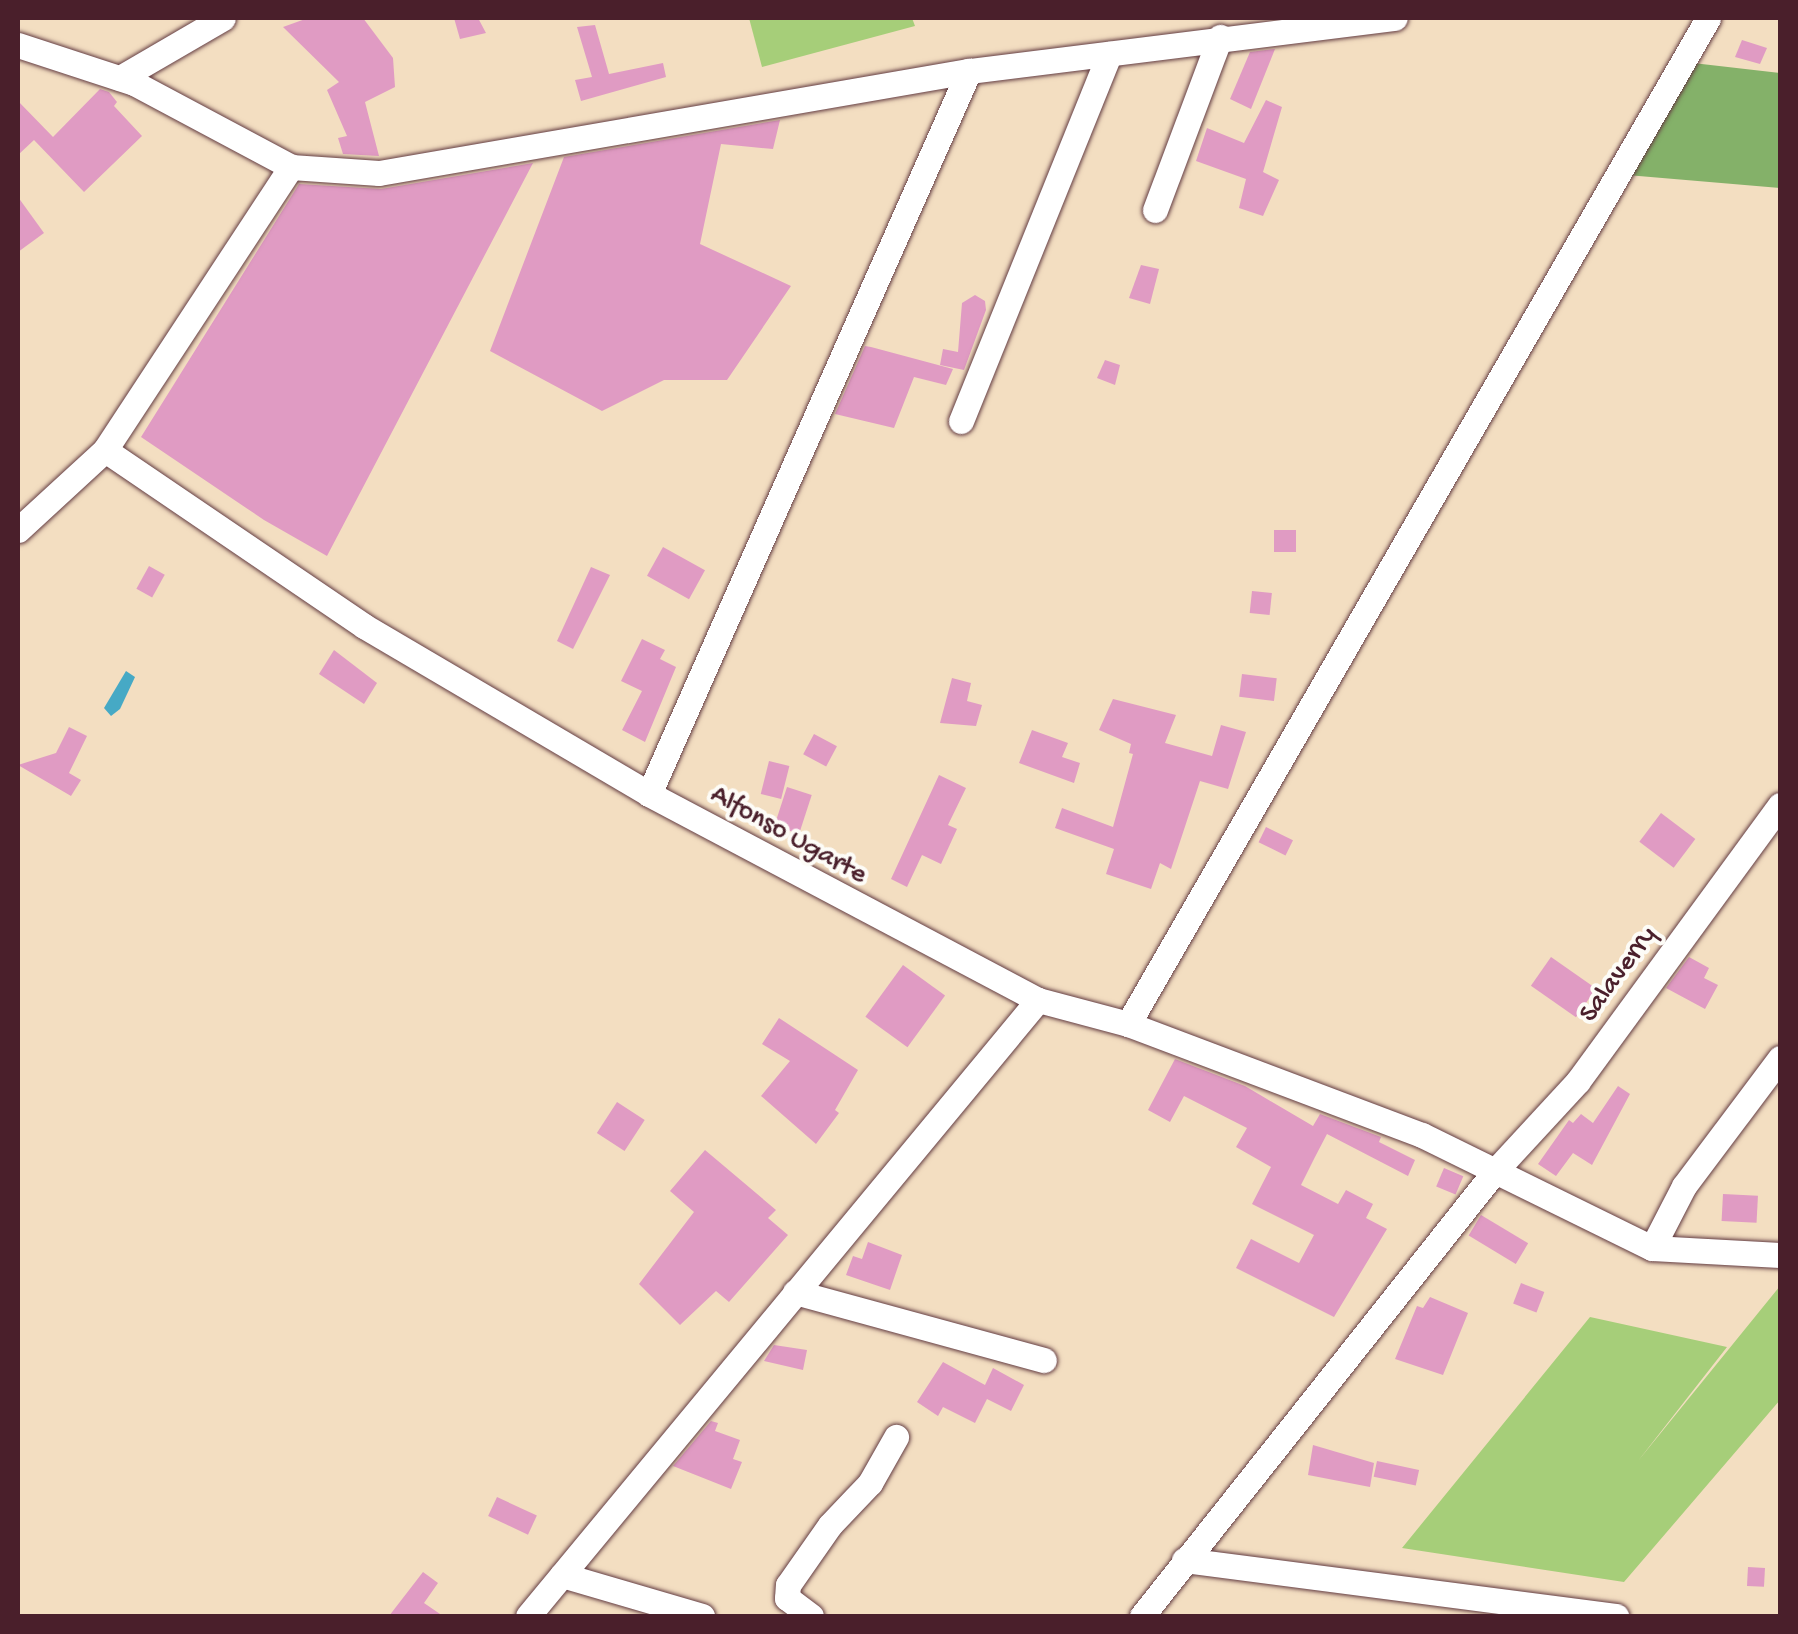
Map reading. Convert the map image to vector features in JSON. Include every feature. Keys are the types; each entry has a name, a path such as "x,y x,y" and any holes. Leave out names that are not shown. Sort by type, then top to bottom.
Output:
{"street":[{"path":"120,78 223,18"},
{"path":"18,45 120,78 292,167 378,173 428,168 969,72 1220,37 1395,18"},
{"path":"1128,1024 1708,18"},
{"path":"1155,210 1220,37"},
{"path":"961,421 1109,54"},
{"path":"648,794 969,72"},
{"path":"18,530 105,450 292,167"},
{"name":"Alfonso Ugarte","path":"105,450 364,626 648,794 1038,1000 1128,1024 1422,1134 1652,1248"},
{"name":"Salaverry","path":"1142,1616 1495,1171 1578,1081 1780,805"},
{"path":"528,1616 1038,1000"},
{"path":"1780,1058 1684,1186 1652,1248 1780,1255"},
{"path":"795,1292 1044,1360"},
{"path":"811,1616 787,1598 788,1585 830,1526 870,1483 896,1437"},
{"path":"1184,1560 1460,1606 1616,1616"},
{"path":"562,1575 702,1616"}],"green space":[{"path":"749,18 912,18 915,26 762,67"},
{"path":"1693,63 1780,73 1780,188 1627,175"},
{"path":"1780,1286 1780,1400 1624,1582 1402,1548 1590,1317 1727,1347 1638,1461"}],"water":[{"path":"126,671 135,677 120,709 111,716 104,708"}],"building":[{"path":"308,18 363,18 393,58 395,87 365,102 379,156 343,154 338,138 347,136 327,90 339,82 283,27"},
{"path":"454,18 478,18 486,33 460,39"},
{"path":"595,25 609,74 663,63 666,77 581,101 575,80 592,77 577,27"},
{"path":"1742,40 1767,48 1760,64 1735,57"},
{"path":"1275,49 1251,109 1230,99 1250,52"},
{"path":"100,89 109,92 117,102 114,106 142,136 84,192 34,140 18,155 18,101 53,137"},
{"path":"1266,100 1282,107 1263,172 1279,180 1263,216 1239,208 1246,179 1196,161 1207,128 1244,143"},
{"path":"780,120 773,149 721,144 700,244 791,286 727,380 664,380 602,411 490,351 564,157"},
{"path":"533,163 327,556 264,520 141,437 299,184 381,189"},
{"path":"18,197 44,233 18,252"},
{"path":"1141,265 1159,269 1150,304 1129,298"},
{"path":"975,295 985,301 986,310 964,370 940,365 943,349 958,352 962,303"},
{"path":"865,346 953,369 946,385 914,377 894,428 835,414"},
{"path":"1105,360 1120,365 1115,385 1097,378"},
{"path":"1274,530 1296,530 1296,552 1274,552"},
{"path":"663,547 705,570 689,599 647,576"},
{"path":"149,566 165,575 152,597 136,589"},
{"path":"591,567 610,575 573,649 557,641"},
{"path":"1252,591 1272,593 1270,615 1250,613"},
{"path":"642,639 665,650 660,659 676,667 645,742 622,730 642,691 621,681"},
{"path":"334,650 377,683 364,704 319,674"},
{"path":"1242,674 1277,678 1274,701 1239,697"},
{"path":"952,678 971,683 967,701 982,705 976,726 940,723"},
{"path":"1113,699 1176,715 1165,743 1212,756 1221,725 1246,732 1228,789 1200,781 1171,869 1160,863 1151,889 1106,874 1114,849 1055,828 1062,808 1113,827 1133,754 1129,753 1131,744 1099,730"},
{"path":"69,727 87,736 69,773 81,780 71,796 18,765 56,753"},
{"path":"1032,730 1068,743 1062,757 1080,763 1074,783 1019,763"},
{"path":"814,734 837,746 826,767 803,754"},
{"path":"769,761 789,766 781,799 761,794"},
{"path":"939,775 966,788 948,825 957,829 941,864 922,855 907,887 891,879"},
{"path":"787,787 812,795 799,834 774,826"},
{"path":"1661,813 1695,839 1674,868 1639,842"},
{"path":"1266,827 1293,840 1286,855 1259,842"},
{"path":"1551,957 1596,989 1576,1017 1531,986"},
{"path":"1689,957 1709,968 1704,978 1718,985 1705,1009 1666,988"},
{"path":"903,965 945,996 907,1047 865,1017"},
{"path":"779,1018 858,1070 835,1110 839,1113 816,1144 761,1096 790,1061 762,1044"},
{"path":"1175,1059 1245,1086 1313,1126 1320,1114 1381,1137 1379,1142 1415,1160 1408,1176 1327,1134 1315,1157 1301,1185 1338,1204 1346,1190 1373,1204 1366,1218 1387,1229 1334,1317 1236,1268 1251,1239 1299,1263 1314,1235 1252,1204 1271,1167 1236,1147 1247,1128 1184,1096 1170,1122 1148,1110"},
{"path":"1618,1086 1630,1094 1592,1165 1573,1153 1556,1176 1538,1164 1569,1120 1573,1123 1581,1114 1593,1123"},
{"path":"617,1102 645,1120 625,1151 597,1133"},
{"path":"705,1150 776,1210 768,1218 788,1235 729,1302 716,1291 680,1325 639,1284 694,1212 670,1191"},
{"path":"1444,1168 1463,1176 1456,1195 1436,1186"},
{"path":"1723,1194 1758,1196 1757,1223 1722,1221"},
{"path":"1481,1215 1528,1243 1516,1264 1469,1236"},
{"path":"868,1242 902,1255 890,1290 846,1275 853,1256 862,1259"},
{"path":"1521,1283 1544,1292 1536,1312 1513,1304"},
{"path":"1430,1297 1468,1313 1443,1375 1395,1359 1417,1306 1423,1308"},
{"path":"774,1345 807,1350 803,1370 764,1361"},
{"path":"943,1362 985,1385 993,1368 1024,1385 1011,1411 987,1399 975,1423 943,1407 938,1416 917,1402"},
{"path":"711,1421 718,1423 715,1431 740,1440 733,1459 742,1462 731,1489 673,1466"},
{"path":"1313,1445 1374,1463 1370,1487 1308,1475"},
{"path":"1377,1461 1419,1470 1416,1486 1374,1477"},
{"path":"497,1497 537,1516 528,1535 488,1516"},
{"path":"1748,1567 1765,1568 1764,1587 1747,1586"},
{"path":"423,1572 438,1583 424,1603 443,1616 389,1616"}]}
